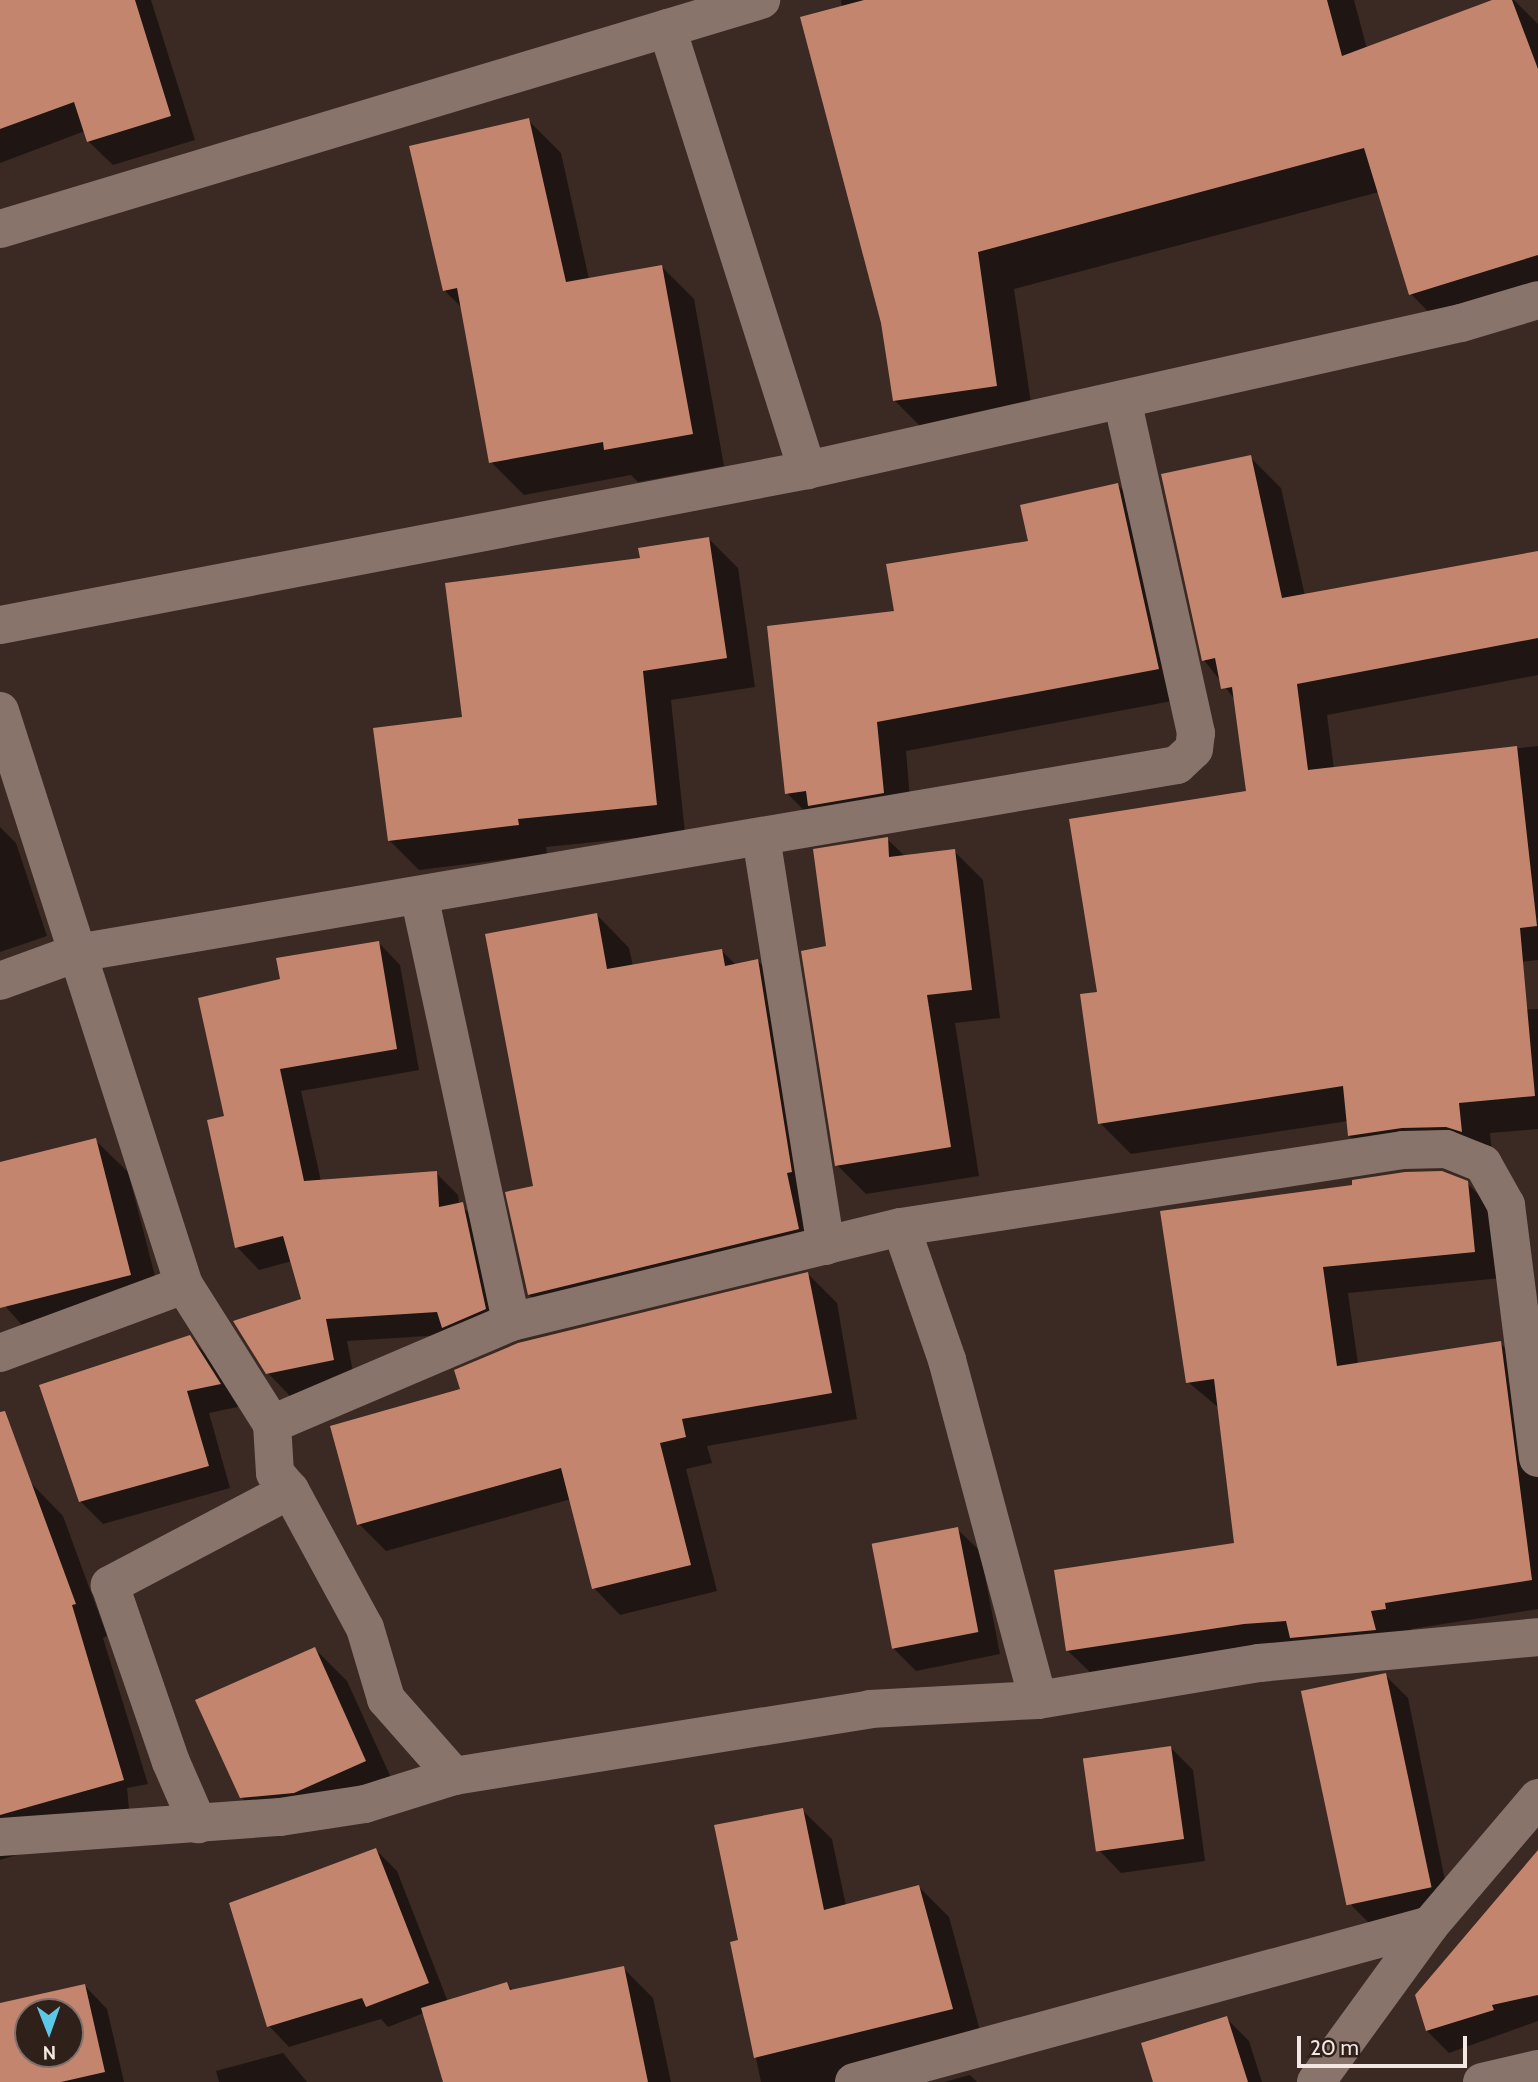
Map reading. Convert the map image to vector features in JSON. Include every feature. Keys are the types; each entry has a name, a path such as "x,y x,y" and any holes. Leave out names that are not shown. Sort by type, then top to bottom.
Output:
{"street":[{"path":"0,229 761,0"},
{"path":"667,28 807,470"},
{"path":"0,625 807,470 1461,323 1538,300"},
{"path":"0,981 77,953 1177,765 1195,749 1196,733 1122,400"},
{"path":"0,710 184,1285 272,1424 275,1473 290,1490 365,1628 387,1699 454,1776"},
{"path":"761,837 826,1246"},
{"path":"419,895 511,1322"},
{"path":"272,1424 511,1322 901,1227 1403,1150 1446,1149 1483,1164 1506,1205 1538,1458"},
{"path":"901,1227 947,1360 1038,1700"},
{"path":"0,1353 184,1285"},
{"path":"198,1824 171,1762 110,1585 290,1490"},
{"path":"0,1837 198,1824 365,1804 454,1776 870,1709 1038,1700 1259,1663 1538,1637"},
{"path":"1316,2082 1430,1925 1538,1798"},
{"path":"854,2082 1430,1925"}],"building":[{"path":"0,0 135,0 171,116 87,142 74,102 0,129"},
{"path":"864,0 1327,0 1342,56 1492,0 1512,0 1538,69 1538,255 1409,295 1364,148 978,252 997,386 893,401 881,323 800,17"},
{"path":"529,118 566,282 662,265 693,434 604,450 603,442 489,463 457,288 443,291 409,146"},
{"path":"1251,455 1282,598 1538,551 1538,638 1297,684 1308,770 1517,746 1537,926 1520,928 1535,1096 1459,1103 1462,1132 1446,1127 1402,1128 1348,1136 1343,1086 1098,1124 1080,994 1097,992 1069,819 1246,791 1232,687 1221,689 1215,658 1202,661 1161,474"},
{"path":"1118,483 1159,669 877,722 884,793 808,806 806,791 785,794 767,626 894,611 886,564 1028,541 1020,505"},
{"path":"709,537 727,658 643,671 657,805 518,819 519,825 388,841 373,728 462,717 445,583 640,558 638,548"},
{"path":"888,837 889,857 955,849 972,990 927,995 951,1147 835,1166 801,951 826,946 813,849"},
{"path":"597,913 607,969 722,949 725,966 758,959 792,1172 787,1173 799,1229 528,1295 505,1192 533,1186 485,934"},
{"path":"379,941 397,1049 280,1069 304,1181 437,1171 439,1207 463,1202 486,1309 442,1328 437,1312 326,1319 334,1360 266,1374 233,1321 301,1299 283,1236 235,1248 207,1120 224,1116 198,998 280,979 276,958"},
{"path":"96,1138 131,1275 0,1308 0,1162"},
{"path":"1442,1171 1468,1181 1475,1252 1323,1267 1337,1366 1501,1341 1532,1580 1385,1603 1386,1609 1371,1611 1376,1630 1290,1638 1286,1621 1244,1624 1066,1651 1054,1570 1234,1543 1214,1379 1186,1383 1160,1211 1352,1185 1352,1180 1405,1172"},
{"path":"808,1272 832,1393 682,1419 686,1437 660,1443 691,1565 592,1589 561,1468 357,1525 330,1426 460,1389 454,1370 518,1343"},
{"path":"190,1335 221,1384 187,1391 209,1466 79,1502 39,1385"},
{"path":"5,1411 76,1604 72,1605 124,1780 0,1815 0,1412"},
{"path":"958,1527 978,1632 892,1649 872,1544"},
{"path":"315,1647 366,1761 294,1793 240,1798 195,1700"},
{"path":"1386,1673 1432,1887 1346,1905 1301,1691"},
{"path":"1171,1746 1184,1839 1096,1851 1083,1758"},
{"path":"803,1808 824,1910 919,1885 953,2009 754,2058 730,1942 738,1940 714,1825"},
{"path":"376,1848 429,1983 366,2007 362,1998 267,2027 229,1903"},
{"path":"1538,1850 1538,1995 1492,2005 1494,2010 1426,2031 1415,1995"},
{"path":"624,1966 648,2082 443,2082 421,2008 507,1982 510,1990"},
{"path":"85,1984 105,2072 61,2082 0,2082 0,2003 14,2000 14,2068 84,2068 84,1998 22,1998"},
{"path":"1227,2016 1248,2082 1153,2082 1141,2043"}]}
